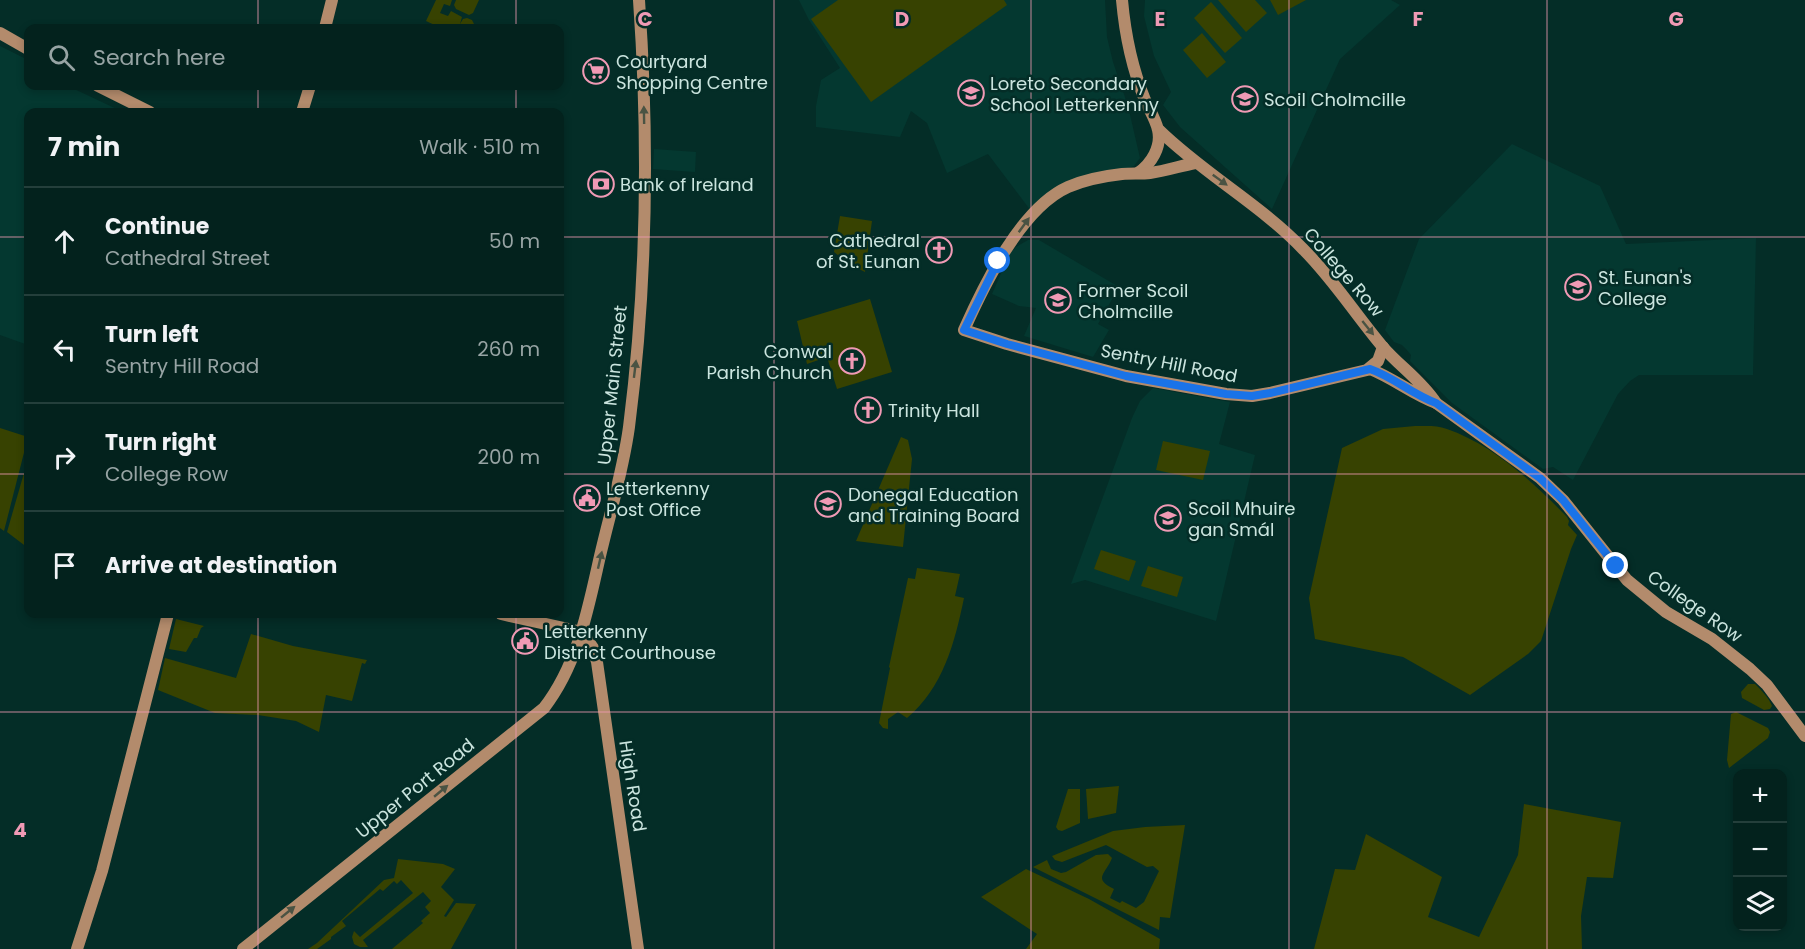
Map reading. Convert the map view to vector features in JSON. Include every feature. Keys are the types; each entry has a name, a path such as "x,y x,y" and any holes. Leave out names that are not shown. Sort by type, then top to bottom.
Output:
{"street":[{"path":"326,24 332,0"},
{"name":"Upper Main Street","path":"582,632 614,503 628,427 637,343 644,174 644,66 639,0"},
{"path":"1122,0 1132,61 1145,100 1159,130 1154,158 1138,173"},
{"path":"0,33 24,47"},
{"path":"106,90 142,108"},
{"path":"303,108 309,90"},
{"name":"College Row","path":"1159,130 1195,163 1248,201 1304,249 1383,348 1417,379 1436,403"},
{"path":"1138,173 1195,163"},
{"name":"Sentry Hill Road","path":"1138,173 1086,181 1051,196 1032,215 998,261 964,330 1126,376 1226,394 1252,396 1270,393 1370,369"},
{"path":"1370,369 1378,361 1383,348"},
{"name":"College Row","path":"1370,369 1436,403 1540,478 1563,500 1628,580 1666,612 1712,639 1750,669 1767,685 1805,736"},
{"path":"77,949 102,871 167,618"},
{"path":"519,618 582,632"},
{"name":"Upper Port Road","path":"243,949 544,708 562,680 582,632"},
{"name":"High Road","path":"582,632 593,648 597,662 638,949"}],"shaded area":[{"name":"Loreto Secondary School Letterkenny","path":"799,0 1105,0 1107,37 1128,106 1140,158 1134,166 1123,170 1082,177 1031,211 988,154 947,173 927,123 911,111 900,137 816,127 816,106 821,80 840,68"},
{"name":"Scoil Cholmcille","path":"1145,0 1391,0 1400,5 1340,59 1272,209 1180,127 1163,105 1171,92 1154,56 1144,16"},
{"path":"0,46 24,58 24,90 76,90 115,108 24,108 24,344 0,335"},
{"name":"St. Eunan's College","path":"1512,144 1600,186 1626,244 1756,238 1753,375 1639,375 1618,394 1573,480 1553,467 1543,469 1452,403 1410,361 1411,355 1406,349 1394,342 1385,330 1419,239"},
{"path":"654,149 696,152 695,172 653,169"},
{"name":"Former Scoil Cholmcille","path":"1028,240 1039,240 1119,287 1098,324 1109,330 1093,357 1024,336 1036,308 1019,306 992,294 1010,253"},
{"name":"Scoil Mhuire gan Smál","path":"1153,388 1230,402 1219,444 1255,455 1216,621 1085,580 1071,584 1132,418 1140,401"}],"green space":[{"path":"436,0 452,0 450,6 444,4 440,13 448,16 451,11 462,17 460,24 432,24 426,21"},
{"path":"456,0 479,0 473,13 469,15 456,9 454,5"},
{"path":"838,0 1004,0 1007,5 871,102 811,19"},
{"path":"1218,0 1255,0 1267,13 1246,32"},
{"path":"1270,0 1306,0 1278,15"},
{"path":"1211,2 1242,38 1225,53 1194,18"},
{"path":"463,19 472,20 474,24 460,24"},
{"path":"1202,33 1226,62 1207,78 1183,50"},
{"path":"840,216 872,221 865,272 849,264 834,252"},
{"path":"870,299 892,372 837,389 827,357 807,364 797,321"},
{"path":"1435,426 1447,429 1496,455 1512,466 1554,504 1567,517 1568,525 1577,535 1541,641 1528,654 1470,695 1403,657 1315,639 1309,598 1342,448 1383,429"},
{"path":"0,428 24,436 24,453 4,531 0,528"},
{"path":"901,437 908,440 912,459 903,547 856,541"},
{"path":"1163,441 1210,451 1203,480 1156,470"},
{"path":"24,473 24,545 7,532"},
{"path":"1101,550 1136,561 1129,581 1094,569"},
{"path":"1148,566 1183,577 1177,597 1141,586"},
{"path":"917,568 960,574 955,596 964,598 952,647 930,693 907,718 898,712 888,719 888,729 883,728 879,723 889,667 908,578 915,579"},
{"path":"176,619 204,626 186,652 169,649"},
{"path":"251,634 293,646 367,660 365,664 362,663 352,701 326,695 319,732 296,721 258,715 215,713 158,690 165,658 236,678"},
{"path":"1748,684 1755,684 1762,691 1772,706 1770,709 1764,710 1742,698 1741,692"},
{"path":"1736,712 1768,728 1770,732 1768,738 1729,768 1727,760 1731,714"},
{"path":"1119,786 1116,813 1088,819 1086,789"},
{"path":"1068,789 1080,789 1080,823 1062,831 1056,827"},
{"path":"1524,804 1621,822 1613,878 1587,877 1581,916 1582,949 1314,949 1335,869 1355,870 1366,834 1442,877 1428,917 1479,937 1518,855"},
{"path":"1185,825 1170,918 1160,917 1159,930 1033,867 1047,860 1051,869 1061,873 1096,855 1108,854 1112,858 1102,879 1114,889 1110,898 1136,908 1144,902 1159,871 1153,866 1147,867 1106,845 1062,862 1055,860 1052,856 1113,831"},
{"path":"398,859 443,864 455,869 441,887 454,900 444,916 446,917 456,903 476,904 451,949 392,949 423,923 421,921 430,913 425,907 431,901 423,892 363,940 368,947 354,944 352,937 354,931 360,937 413,893 401,880 397,884 394,881 383,891 380,889 342,921 346,926 331,939 317,949 308,949 384,880 394,878"},
{"path":"1026,869 1089,899 1160,939 1159,949 1026,949 1037,934 981,897"}],"place":[{"name":"Courtyard Shopping Centre","path":"596,71"},
{"name":"Loreto Secondary School Letterkenny","path":"971,93"},
{"name":"Scoil Cholmcille","path":"1245,99"},
{"name":"Bank of Ireland","path":"601,184"},
{"name":"Cathedral of St. Eunan","path":"939,250"},
{"name":"St. Eunan's College","path":"1578,287"},
{"name":"Former Scoil Cholmcille","path":"1058,300"},
{"name":"Conwal Parish Church","path":"852,361"},
{"name":"Trinity Hall","path":"868,410"},
{"name":"Letterkenny Post Office","path":"587,498"},
{"name":"Donegal Education and Training Board","path":"828,504"},
{"name":"Scoil Mhuire gan Smál","path":"1168,518"},
{"name":"Letterkenny District Courthouse","path":"525,641"}],"route":[{"path":"998,261 964,330 1126,376 1226,394 1252,396 1270,393 1370,369 1436,403 1540,478 1563,500 1616,566"}]}
